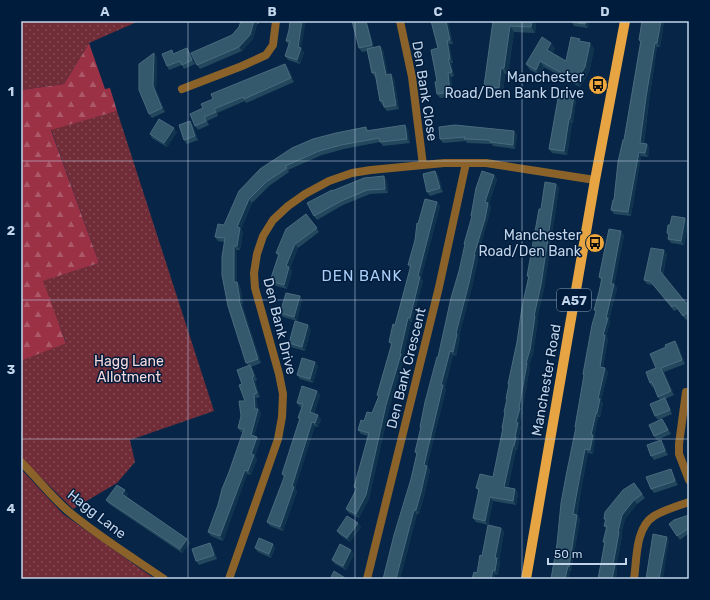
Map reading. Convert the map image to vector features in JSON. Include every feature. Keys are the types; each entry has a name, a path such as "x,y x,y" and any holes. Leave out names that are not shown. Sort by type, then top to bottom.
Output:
{"main road":[{"name":"Manchester Road","path":"526,579 624,21"}],"street":[{"path":"182,89 242,66 266,54 273,45 276,21"},
{"name":"Den Bank Close","path":"400,21 412,77 423,165"},
{"name":"Den Bank Drive","path":"229,579 278,439 282,417 283,394 279,374 255,288 254,273 257,254 263,236 272,220 288,206 329,181 352,173 371,170 444,162 486,163 595,180"},
{"name":"Den Bank Crescent","path":"367,579 439,287 466,163"},
{"path":"686,392 679,454 689,480"},
{"name":"Hagg Lane","path":"21,462 50,494 69,511 99,535 164,579"},
{"path":"634,579 640,539 642,531 648,521 654,516 689,502"}],"green space":[{"path":"21,21 139,21 89,43 64,84 21,90"},
{"path":"89,43 105,89 110,88 117,111 51,130 99,263 43,281 66,343 21,361 21,90 64,84"},
{"name":"Hagg Lane Allotment","path":"117,111 214,411 130,440 135,462 117,483 73,509 21,458 21,361 66,342 42,281 99,263 51,129"},
{"path":"21,469 63,514 155,579 21,579"}],"building":[{"path":"241,21 254,21 250,35 239,47 197,65 191,53 232,35 239,27"},
{"path":"290,21 302,21 298,47 301,48 297,60 285,56 290,41 286,41"},
{"path":"352,21 359,21 358,23 366,21 372,45 359,48"},
{"path":"431,21 446,21 450,40 447,40 450,59 448,59 452,72 448,73 450,92 437,94 435,82 437,81 431,50 438,48"},
{"path":"493,21 532,21 531,27 510,26 504,68 501,68 499,88 484,86"},
{"path":"571,21 586,21 585,24"},
{"path":"642,21 661,21 657,43 655,43 640,143 647,144 645,153 639,152 628,212 611,210 614,200 618,162 624,140 641,41 639,40"},
{"path":"542,37 551,43 547,50 566,61 571,37 580,39 579,41 590,43 585,67 576,81 540,61 536,70 526,64"},
{"path":"380,46 386,75 391,74 396,105 384,107 383,101 380,101 375,72 372,73 367,49"},
{"path":"187,48 192,60 182,65 180,61 167,66 162,54 172,50 173,54"},
{"path":"154,53 153,86 162,108 149,114 139,90 139,64"},
{"path":"285,64 291,78 244,99 243,97 214,109 216,112 204,117 206,121 195,126 190,114 203,108 201,104 213,99 211,94"},
{"path":"559,93 574,96 564,151 549,149"},
{"path":"159,119 174,128 164,143 150,134"},
{"path":"190,121 195,136 184,140 179,125"},
{"path":"405,125 407,139 380,142 379,138 341,145 319,151 285,166 287,168 266,182 249,199 237,227 240,228 237,246 234,246 234,282 237,282 239,300 258,359 246,363 228,306 222,275 222,257 225,238 215,237 218,224 224,225 239,191 260,169 292,148 313,139 366,127 366,131"},
{"path":"455,125 514,131 513,145 490,142 490,140 464,139 465,137 440,139 439,127"},
{"path":"435,171 440,188 427,192 423,174"},
{"path":"482,171 494,175 485,202 488,203 485,219 474,255 453,352 450,351 441,385 443,385 424,465 427,466 421,492 416,510 414,510 396,579 383,579 394,535 411,479 417,453 415,452 425,402 438,357 464,244 472,216 476,188"},
{"path":"384,176 385,189 367,190 341,201 314,216 307,203 332,190 364,178"},
{"path":"545,182 556,184 541,285 534,316 520,408 516,422 518,423 516,437 504,487 515,489 513,501 490,497 485,521 473,518 479,489 476,488 480,474 493,477 503,428 508,384 529,276 527,276"},
{"path":"425,199 437,202 418,276 420,277 410,318 408,318 401,354 386,405 366,495 356,514 346,509 357,488 354,487 369,433 358,430 361,420 364,421 367,412 372,413 379,396 377,395 392,343 389,342 393,324 395,325 411,265 408,265 415,240 417,223 418,224"},
{"path":"306,214 317,228 295,244 286,266 289,267 284,285 270,281 279,254 276,253 286,229"},
{"path":"672,216 685,218 681,241 668,239 668,225 670,225"},
{"path":"609,229 621,231 611,284 614,284 606,318 608,318 603,335 605,335 600,367 605,368 598,399 600,399 591,435 593,435 590,450 585,449 578,486 573,514 577,515 569,567 568,566 565,579 551,579 557,544 561,503 576,427 583,374 596,311 594,310 602,278 599,277"},
{"path":"651,248 664,250 660,271 686,303 689,301 689,316 687,313 683,316 675,305 672,307 650,281 644,280"},
{"path":"286,293 300,296 294,317 280,313"},
{"path":"295,321 308,325 302,347 289,343"},
{"path":"675,341 682,360 661,368 671,391 658,397 646,372 656,368 650,354"},
{"path":"302,358 315,362 310,379 297,375"},
{"path":"250,365 254,376 252,377 257,393 254,394 255,409 258,409 251,435 257,437 251,454 254,455 248,471 245,470 220,536 208,532 244,429 238,428 241,416 239,401 245,401 239,385 242,384 237,370"},
{"path":"302,386 317,391 310,412 318,415 315,423 312,422 292,486 294,487 280,527 267,522 285,475 282,474 300,418 298,418 303,404 297,403"},
{"path":"665,398 670,410 655,416 650,404"},
{"path":"662,419 668,430 654,436 649,425"},
{"path":"661,440 665,451 651,456 647,445"},
{"path":"671,469 675,481 651,489 646,477"},
{"path":"634,483 642,494 634,500 622,515 618,532 613,565 615,565 612,579 598,579 605,542 603,542 607,526 604,526 606,519 604,519 605,512 623,490"},
{"path":"117,485 125,490 122,494 187,539 180,549 106,500"},
{"path":"689,515 689,528 677,536 669,524 674,520"},
{"path":"347,516 358,523 347,538 337,531"},
{"path":"488,525 501,528 495,558 497,558 495,571 493,570 491,579 472,579 474,572 477,573"},
{"path":"653,534 667,537 659,579 646,579"},
{"path":"259,538 273,544 269,554 255,548"},
{"path":"210,543 214,555 196,561 192,549"},
{"path":"340,544 351,550 343,566 332,560"},
{"path":"334,571 345,578 330,579"}],"place":[{"name":"Manchester Road/Den Bank Drive","path":"598,85"},
{"name":"Manchester Road/Den Bank","path":"595,243"}],"district":[{"name":"DEN BANK","path":"362,276"}]}
